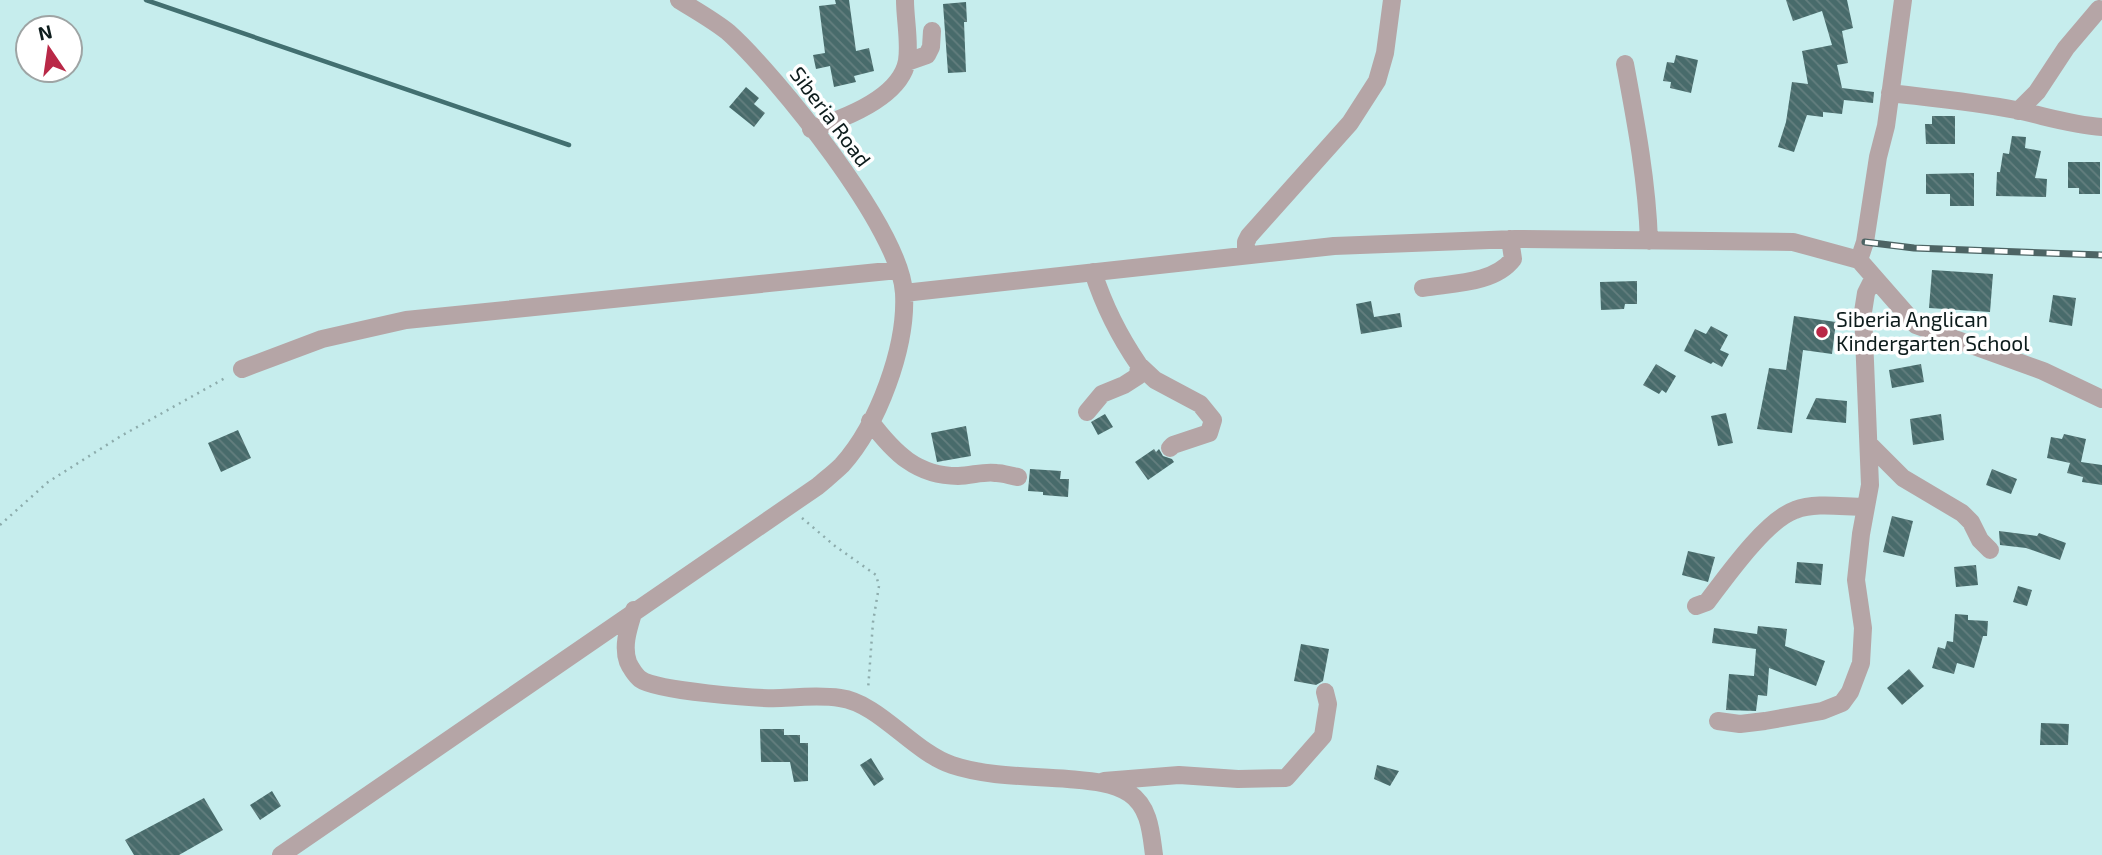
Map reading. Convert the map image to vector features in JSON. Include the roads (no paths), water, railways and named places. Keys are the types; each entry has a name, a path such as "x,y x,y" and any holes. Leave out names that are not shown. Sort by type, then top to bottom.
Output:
{"street":[{"path":"811,129 832,123 887,94 907,62 905,0"},
{"path":"1246,255 1249,236 1350,123 1377,81 1385,53 1392,0"},
{"path":"1859,260 1871,210 1903,0"},
{"name":"Siberia Road","path":"281,855 792,504 842,464 870,421 892,375 899,347 904,293 898,270 865,202 759,63 726,31 685,2"},
{"path":"2018,111 2037,92 2066,48 2099,9"},
{"path":"907,62 927,55 931,47 932,31"},
{"path":"1625,64 1639,134 1648,203 1649,241"},
{"path":"1890,93 2018,111 2062,123 2099,124"},
{"path":"1423,288 1471,280 1505,270 1513,259 1510,239"},
{"path":"904,293 1334,246 1510,239 1793,242 1859,260 1916,325 2043,371 2102,399"},
{"path":"242,369 322,340 406,320 898,270"},
{"path":"1093,272 1102,300 1139,365 1155,380 1200,404 1213,420 1209,433 1170,448"},
{"path":"1718,721 1740,724 1822,711 1842,703 1850,692 1861,663 1863,628 1856,580 1870,485 1863,312 1866,293 1874,277"},
{"path":"1087,412 1102,394 1124,386 1138,376 1139,365"},
{"path":"870,421 885,441 924,472 961,476 994,472 1018,477"},
{"path":"1870,445 1903,478 1962,513 1990,550"},
{"path":"1696,606 1707,602 1779,518 1800,508 1865,507"},
{"path":"634,610 625,649 629,664 640,679 662,687 691,691 779,698 841,698 857,702 932,756 953,765 980,771 1100,782 1179,775 1238,779 1286,778 1323,736 1328,704 1325,692"},
{"path":"1100,782 1129,793 1141,804 1149,819 1154,855"}],"waterway":[{"path":"146,0 569,145"}],"railway":[{"path":"1865,242 1914,248 2102,255"}],"place":[{"name":"Siberia Anglican Kindergarten School","path":"1822,332"}]}
